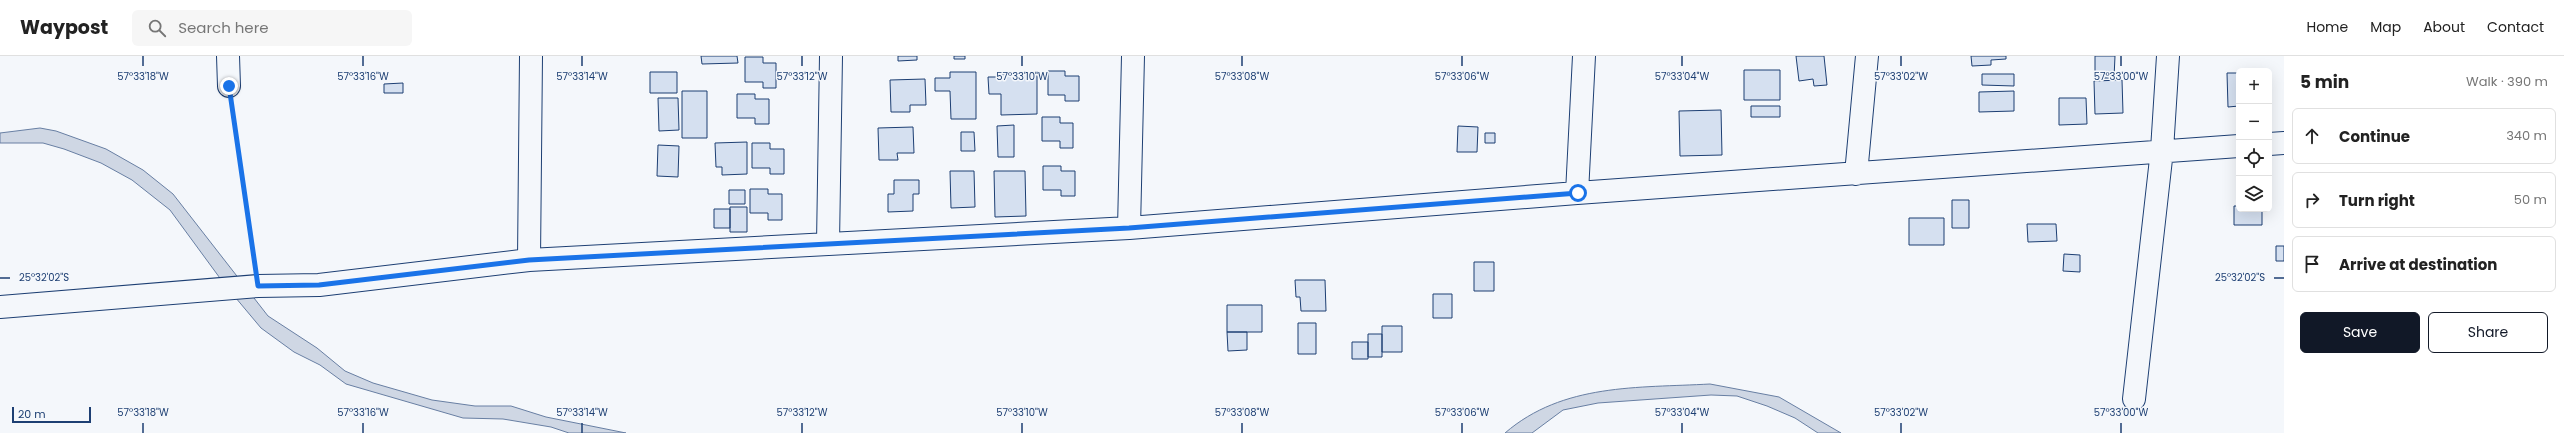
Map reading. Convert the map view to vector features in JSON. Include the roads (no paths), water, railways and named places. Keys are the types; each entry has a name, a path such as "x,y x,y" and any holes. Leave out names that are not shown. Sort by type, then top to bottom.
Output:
{"street":[{"path":"228,56 229,86"},
{"path":"529,260 531,56"},
{"path":"828,243 831,56"},
{"path":"1129,228 1133,56"},
{"path":"1578,193 1584,56"},
{"path":"1856,174 1867,56"},
{"path":"2134,398 2162,150 2168,56"},
{"path":"2272,144 2284,143"},
{"path":"0,307 258,286 319,285 529,260 1129,228 1578,193 1856,174 2162,150 2236,146"}]}
